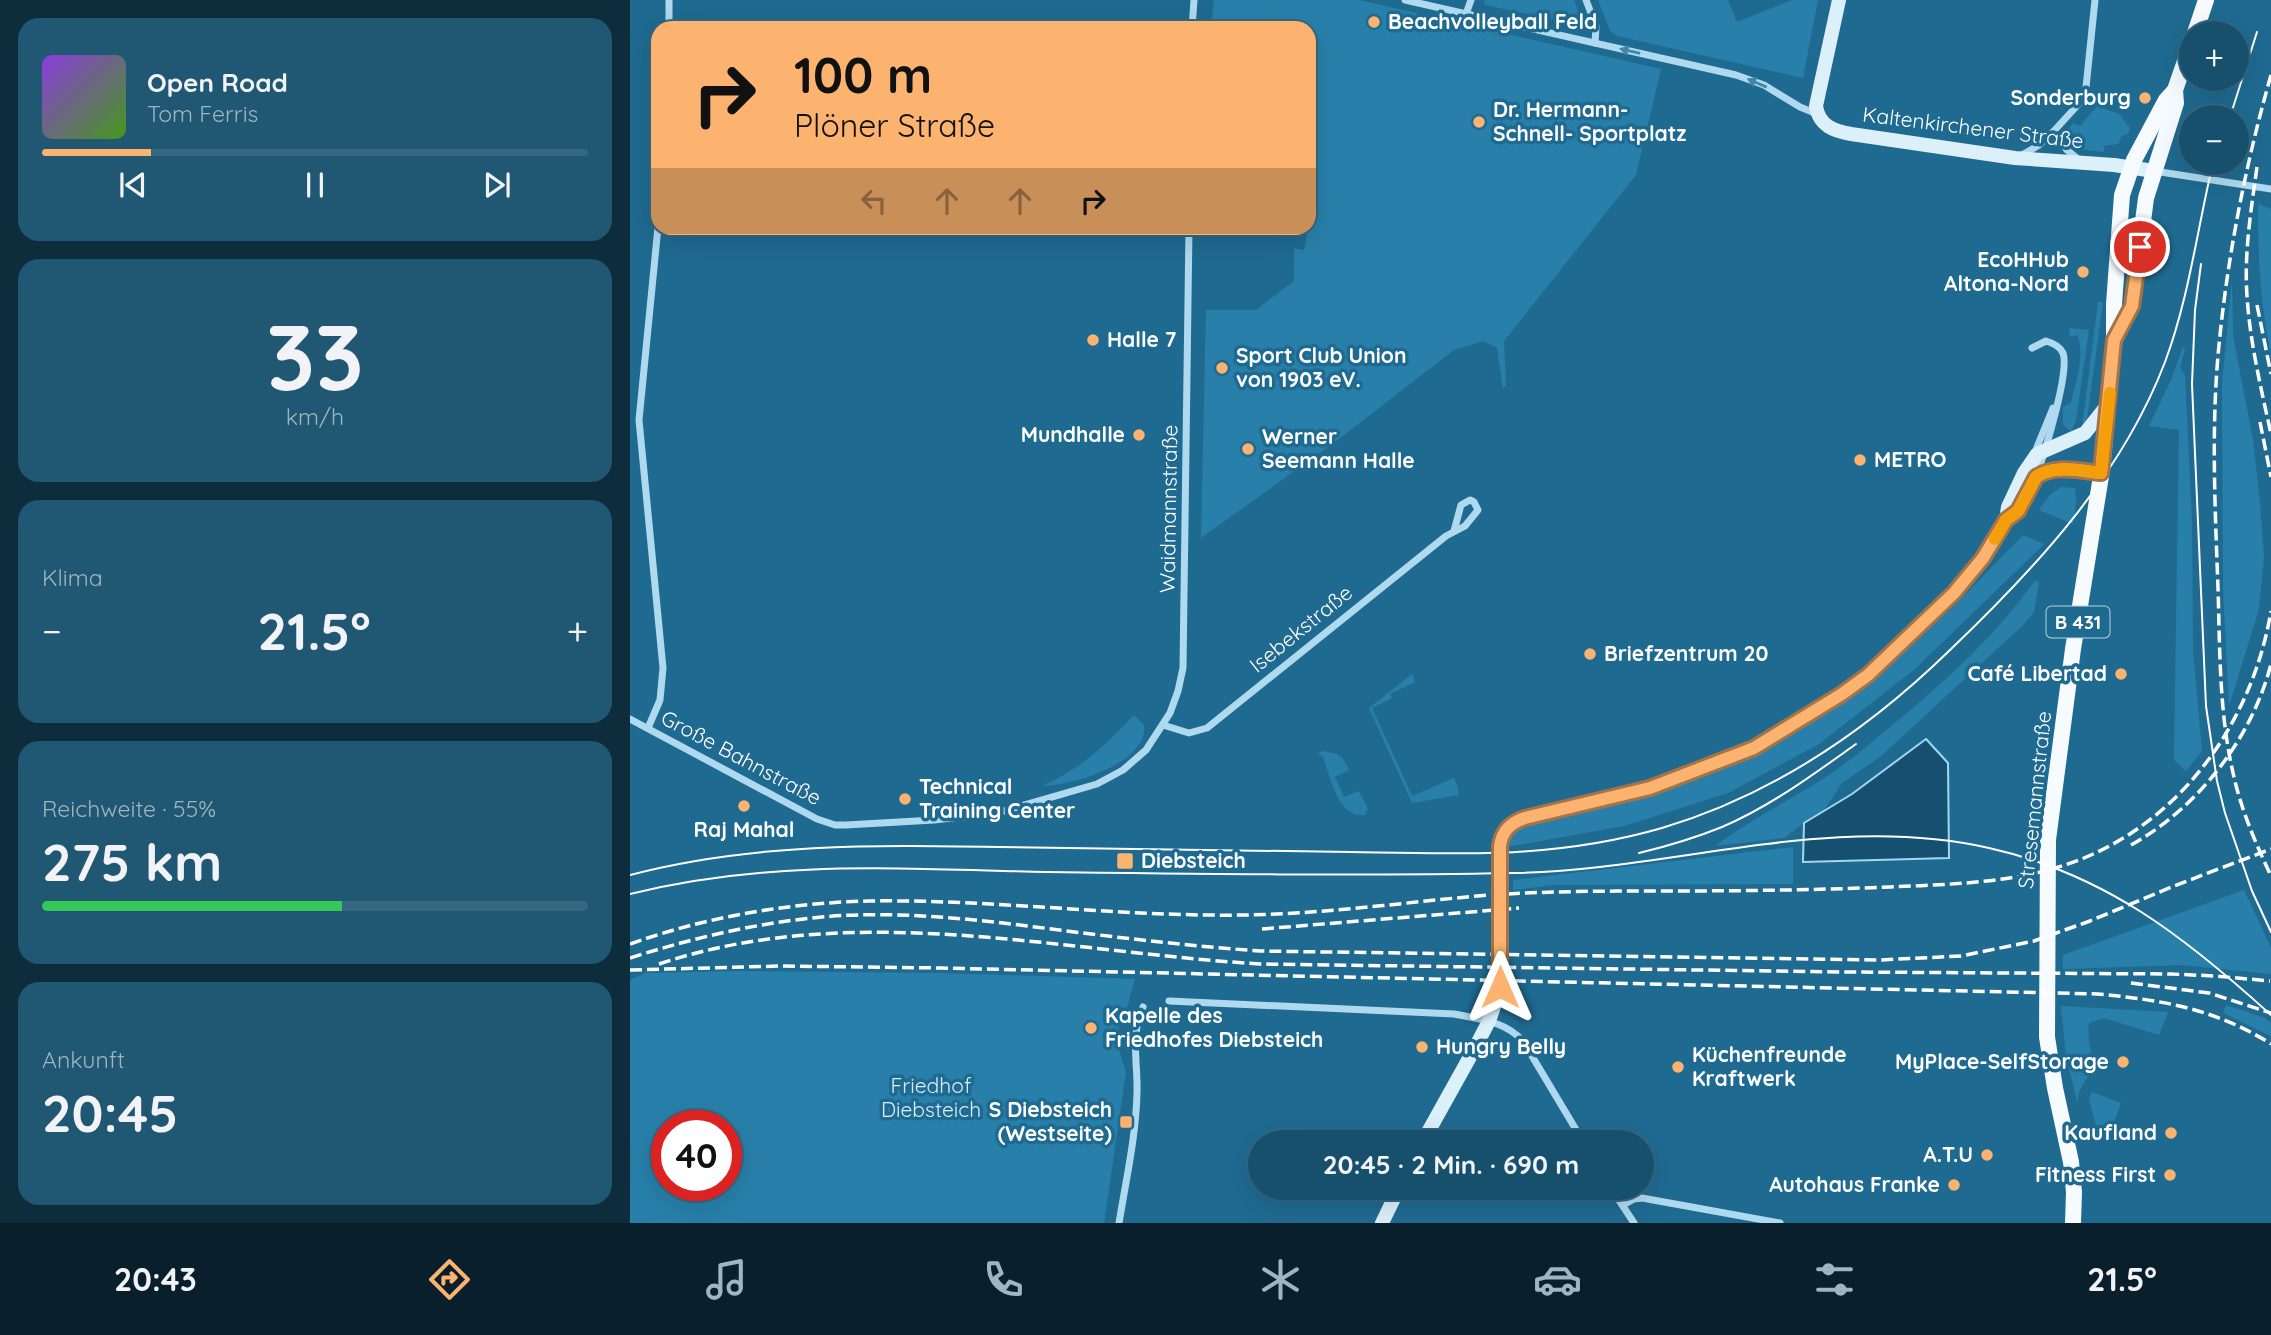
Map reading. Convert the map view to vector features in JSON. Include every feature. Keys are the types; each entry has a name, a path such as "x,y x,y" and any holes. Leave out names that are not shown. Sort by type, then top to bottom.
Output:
{"main road":[{"path":"2198,21 2206,0"},
{"name":"Stresemannstraße","path":"2073,1223 2071,1162 2048,1048 2047,864 2050,817 2109,403 2120,204 2131,167 2179,78"},
{"name":"Stresemannstraße","path":"2114,340 2132,306 2146,198 2176,103 2175,90"}],"street":[{"path":"668,0 669,21"},
{"path":"1192,21 1194,0"},
{"path":"1405,0 1735,75 1764,85 1817,114 1818,90 1839,0"},
{"path":"1466,14 1471,0"},
{"path":"1586,0 1596,26 1595,43"},
{"path":"2015,158 2032,150 2053,132 2085,97 2095,0"},
{"name":"Kaltenkirchener Straße","path":"1817,114 1821,122 1829,128 1842,132 2015,158 2154,171"},
{"path":"2053,132 2082,163"},
{"path":"2154,171 2271,189"},
{"path":"648,728 660,700 663,668 639,420 657,235"},
{"name":"Waidmannstraße","path":"1123,770 1146,750 1163,725 1178,691 1184,657 1189,235"},
{"path":"2032,348 2046,341 2062,351 2064,368 2056,401 2054,425 2064,436"},
{"path":"2056,401 2039,442 2041,455 2056,470"},
{"path":"2006,520 2008,507 2024,473 2064,436 2085,433 2109,403"},
{"path":"1429,1130 1489,1021 1500,987 1500,846 1504,831 1525,818 1650,788 1754,748 1868,675 1954,593 1983,558 2006,520 2018,511 2036,477 2054,419"},
{"path":"2036,477 2056,470 2101,473"},
{"name":"Isebekstraße","path":"1163,725 1181,733 1207,727 1454,531"},
{"name":"Große Bahnstraße","path":"630,719 817,819 835,825 934,820 997,813 1097,784 1123,770"},
{"path":"1169,1001 1454,1014 1489,1021 1506,1027 1523,1041 1576,1130"},
{"path":"1119,1223 1137,1093 1134,1053 1143,1007"},
{"path":"1623,1205 1642,1198 1780,1223"},
{"path":"1382,1223 1393,1200"},
{"path":"1619,1200 1634,1223"}],"green space":[{"path":"1214,0 1359,0 1661,69 1636,175 1504,341 1506,385 1503,389 1497,348 1483,341 1454,350 1335,442 1201,538 1206,310 1256,310 1294,281 1294,248 1304,250 1307,235 1316,235 1316,21 1212,21"},
{"path":"1484,0 1574,0 1584,26 1485,5"},
{"path":"1598,0 1728,0 1737,22 1792,0 1818,0 1803,78 1617,36 1610,31"},
{"path":"2097,106 2119,114 2130,128 2128,134 2122,136 2118,144 2104,146 2104,152 2070,148 2064,135 2073,123 2080,126"},
{"path":"2258,204 2271,209 2271,354 2260,280"},
{"path":"2232,280 2233,335 2253,440 2264,557 2259,609 2229,706 2223,590 2222,383"},
{"path":"2098,302 2103,302 2087,419 2082,428"},
{"path":"2070,328 2089,330 2076,420 2071,432 2063,425 2063,407 2071,403 2080,351 2077,335 2071,337"},
{"path":"2183,347 2185,349 2180,368 2185,375 2192,522 2193,651 2202,751 2186,771 2174,760 2179,430 2149,426"},
{"path":"2061,487 2075,488 2073,524 2039,510 2050,495"},
{"path":"2023,535 2044,544 1915,669 1819,744 1728,793 1624,826 1507,847 1513,835 1527,827 1654,795 1758,755 1869,684 1953,607"},
{"path":"2035,580 2039,582 2034,612 2022,626 1880,757 1842,783 1823,812 1784,838 1715,846 1829,775 1934,690 2004,619"},
{"path":"1412,674 1415,682 1390,694 1392,698 1372,708 1412,796 1454,778 1459,795 1412,803 1369,708"},
{"path":"1134,715 1144,725 1142,739 1134,751 1122,761 1088,777 1042,786 1091,756"},
{"path":"1324,751 1337,755 1344,761 1349,770 1335,777 1344,797 1359,791 1368,809 1365,815 1348,810 1336,795 1323,757 1318,753"},
{"path":"1793,847 1793,884 1553,885 1513,890 1513,880"},
{"path":"2244,890 2271,948 2271,974 2182,965 2063,969 2063,955"},
{"name":"Friedhof Diebsteich","path":"743,971 1135,979 1123,1022 1119,1026 1117,1043 1126,1072 1104,1223 630,1223 630,980 645,973"},
{"path":"2226,1005 2265,1018 2271,1023 2271,1036 2223,1013"},
{"path":"2061,1006 2168,1012 2159,1035 2104,1018 2089,1023 2092,1064 2079,1093 2078,1104 2066,1057"},
{"path":"2092,1092 2121,1103 2110,1133 2099,1136 2089,1100"}],"shaded area":[{"path":"1926,739 1948,763 1949,858 1803,862 1804,823 1852,794"}],"tram line":[{"path":"2234,105 2257,32"},
{"path":"630,875 721,857 813,848 953,846 1431,853 1545,850 1622,838 1662,828 1742,798 1817,757 1886,707 1982,619 2074,518 2125,443 2165,362 2187,289 2211,175"},
{"path":"2201,264 2195,310 2192,384 2206,706 2217,781 2225,813 2252,891 2271,932"},
{"path":"1639,853 1692,838 1740,819 1792,789 1856,744"},
{"path":"630,894 734,875 785,871 888,868 1280,874 1514,873 1574,870 1811,839 1870,836 1929,839 1989,848 2031,859 2107,892 2175,935 2271,1015"}],"railway":[{"path":"2271,75 2246,175 2227,276 2219,345 2214,466 2225,730 2241,803 2271,876"},
{"path":"2257,167 2250,215 2246,280 2253,348 2271,434"},
{"path":"2257,305 2271,374"},
{"path":"2260,422 2271,477"},
{"path":"630,944 717,919 777,908 838,902 915,901 1245,915 1332,910 1501,894 1890,887 1989,881 2037,873 2084,858 2121,840 2154,817 2183,790 2209,759 2231,725 2249,689 2262,651 2271,611"},
{"path":"2131,845 2178,812 2219,768 2251,718 2271,664"},
{"path":"630,958 749,927 856,915 957,918 1260,951 1879,960 1961,956 2034,941 2271,849"},
{"path":"1262,929 1519,908"},
{"path":"659,964 733,945 807,935 882,932 958,935 1260,964 2171,974 2270,981"},
{"path":"630,970 782,966 941,968 2098,994 2144,999 2209,1014 2271,1044"},
{"path":"2131,983 2209,993 2271,1013"}],"slow traffic":[{"path":"1995,539 2006,520 2018,511 2036,477 2048,471 2101,473 2110,393"}],"place":[{"name":"Beachvolleyball Feld","path":"1374,22"},
{"name":"Sonderburg","path":"2145,98"},
{"name":"Dr. Hermann- Schnell- Sportplatz","path":"1479,122"},
{"name":"EcoHHub Altona-Nord","path":"2083,272"},
{"name":"Halle 7","path":"1093,340"},
{"name":"Sport Club Union von 1903 eV.","path":"1222,368"},
{"name":"Mundhalle","path":"1139,435"},
{"name":"Werner Seemann Halle","path":"1248,449"},
{"name":"METRO","path":"1860,460"},
{"name":"Briefzentrum 20","path":"1590,654"},
{"name":"Café Libertad","path":"2121,674"},
{"name":"Technical Training Center","path":"905,799"},
{"name":"Raj Mahal","path":"744,806"},
{"name":"Diebsteich","path":"1125,861"},
{"name":"Kapelle des Friedhofes Diebsteich","path":"1091,1028"},
{"name":"Hungry Belly","path":"1422,1047"},
{"name":"MyPlace-SelfStorage","path":"2123,1062"},
{"name":"Küchenfreunde Kraftwerk","path":"1678,1067"},
{"name":"S Diebsteich (Westseite)","path":"1126,1122"},
{"name":"Kaufland","path":"2171,1133"},
{"name":"A.T.U","path":"1987,1155"},
{"name":"Fitness First","path":"2170,1175"},
{"name":"Autohaus Franke","path":"1954,1185"}],"route":[{"path":"1500,987 1500,846 1504,831 1509,826 1525,818 1650,788 1754,748 1868,675 1954,593 1976,568 2006,520 2018,511 2036,477 2048,471 2101,473 2114,340 2132,306 2140,247"}]}
